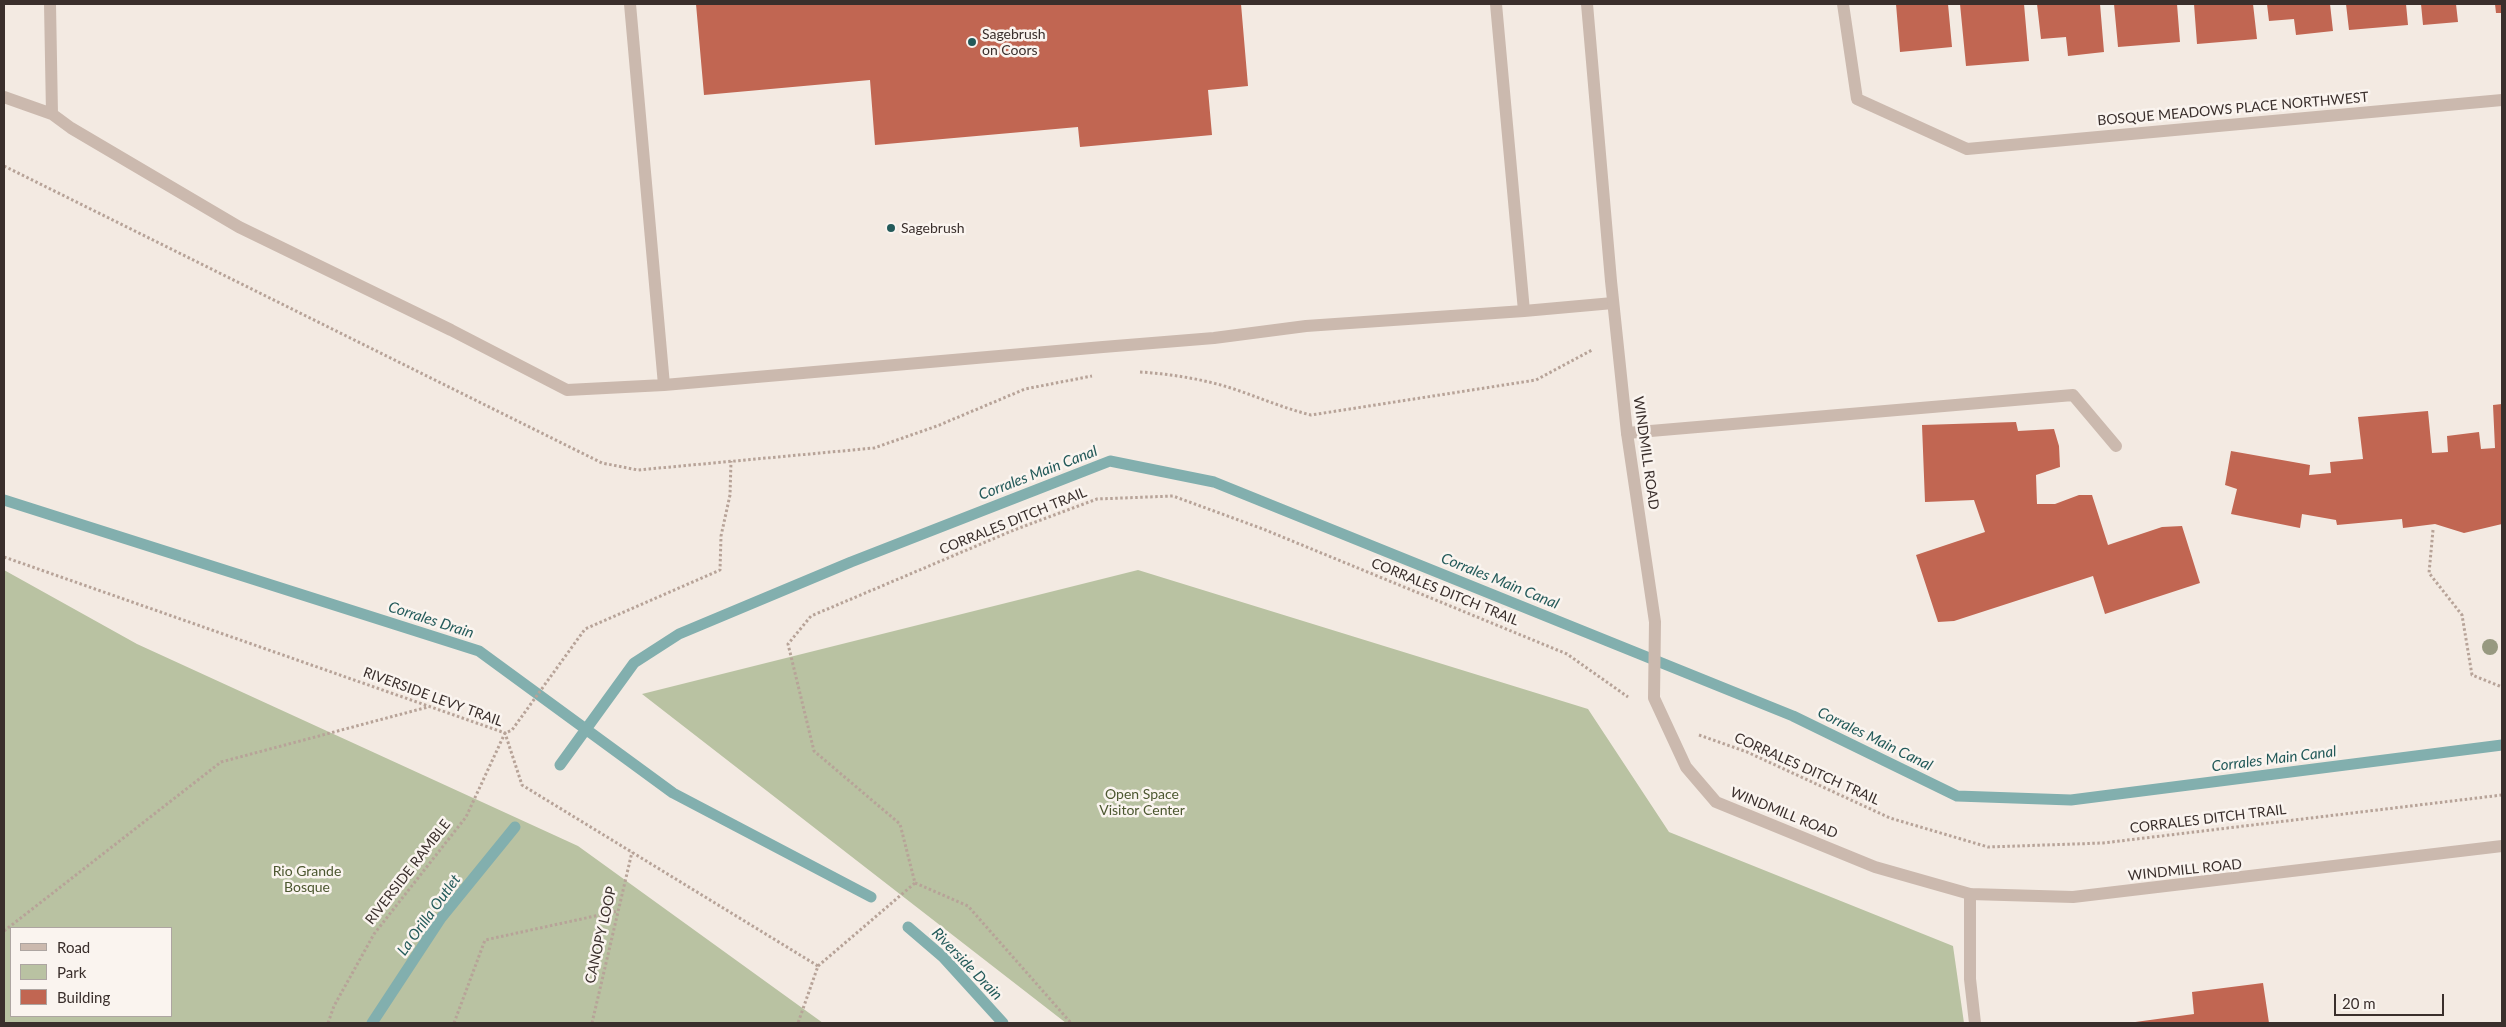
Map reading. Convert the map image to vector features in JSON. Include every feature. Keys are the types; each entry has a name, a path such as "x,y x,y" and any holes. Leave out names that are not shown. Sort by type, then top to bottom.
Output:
{"street":[{"path":"50,4 52,114"},
{"path":"630,4 664,385"},
{"path":"1496,4 1524,311"},
{"name":"WINDMILL ROAD","path":"1587,4 1613,303 1627,433 1655,622 1654,698 1686,767 1716,802 1875,866 1970,894 2073,897 2502,846"},
{"name":"BOSQUE MEADOWS PLACE NORTHWEST","path":"1843,4 1857,99 1967,149 2502,100"},
{"path":"4,97 52,114 71,128 239,227 457,332 567,390 664,385 1205,338 1306,326 1613,303"},
{"path":"1627,433 2073,395 2116,446"},
{"path":"1970,894 1970,979 1976,1023"}],"path":[{"path":"505,733 515,725 585,629 720,570 721,536 730,495 731,461"},
{"name":"CORRALES DITCH TRAIL","path":"915,883 900,824 814,751 788,644 811,616 1014,530 1097,499 1173,496 1263,529 1567,654 1664,722 1747,752 1890,818 1988,847 2104,843 2502,795"},
{"path":"2433,530 2430,573 2462,614 2472,675 2502,687"},
{"name":"RIVERSIDE LEVY TRAIL","path":"4,557 505,733 522,785 818,966"},
{"path":"4,931 222,762 429,706"},
{"name":"RIVERSIDE RAMBLE","path":"328,1023 334,1006 374,934 466,816 505,733"},
{"name":"CANOPY LOOP","path":"592,1023 632,852"},
{"path":"798,1023 818,966 915,883 968,906 1072,1023"},
{"path":"454,1023 485,940 618,911"}],"green space":[{"name":"Rio Grande Bosque","path":"4,570 137,644 578,846 823,1023 4,1023"},
{"name":"Open Space Visitor Center","path":"1138,570 1588,709 1669,832 1953,946 1964,1023 1066,1023 642,694"}],"building":[{"name":"Sagebrush on Coors","path":"696,4 1241,4 1248,86 1208,90 1212,135 1080,147 1078,127 875,145 870,80 704,95"},
{"path":"1896,4 1948,4 1952,47 1900,52"},
{"path":"1960,4 2024,4 2029,61 1966,66"},
{"path":"2037,4 2100,4 2104,52 2068,56 2066,37 2041,39"},
{"path":"2114,4 2177,4 2180,42 2118,47"},
{"path":"2194,4 2253,4 2257,39 2197,44"},
{"path":"2267,4 2330,4 2333,31 2296,35 2294,19 2269,21"},
{"path":"2346,4 2406,4 2408,25 2349,30"},
{"path":"2421,4 2456,4 2458,22 2423,25"},
{"path":"2495,4 2502,4 2502,13 2496,13"},
{"path":"2502,404 2502,524 2464,533 2435,524 2403,528 2402,519 2337,525 2336,520 2302,514 2300,528 2231,514 2237,489 2225,485 2231,451 2310,465 2309,475 2331,473 2330,462 2363,459 2358,417 2428,411 2432,453 2448,452 2447,436 2479,432 2481,449 2495,448 2493,405"},
{"path":"2016,422 2018,431 2054,429 2059,446 2060,467 2036,475 2037,504 2055,504 2079,495 2092,495 2108,545 2162,527 2182,526 2200,583 2105,614 2093,576 1954,621 1938,622 1916,555 1985,532 1974,500 1925,502 1922,425"},
{"path":"2263,983 2269,1023 2128,1023 2194,1014 2192,992"}],"waterway":[{"name":"Corrales Main Canal","path":"560,765 634,663 679,634 851,562 1110,461 1214,482 1793,716 1957,796 2071,800 2502,745"},
{"name":"Corrales Drain","path":"4,500 479,651 673,793 871,897"},
{"name":"La Orilla Outlet","path":"372,1023 441,918 515,827"},
{"name":"Riverside Drain","path":"908,927 943,957 1003,1023"}],"place":[{"name":"Sagebrush on Coors","path":"972,42"},
{"name":"Sagebrush","path":"891,228"}]}
